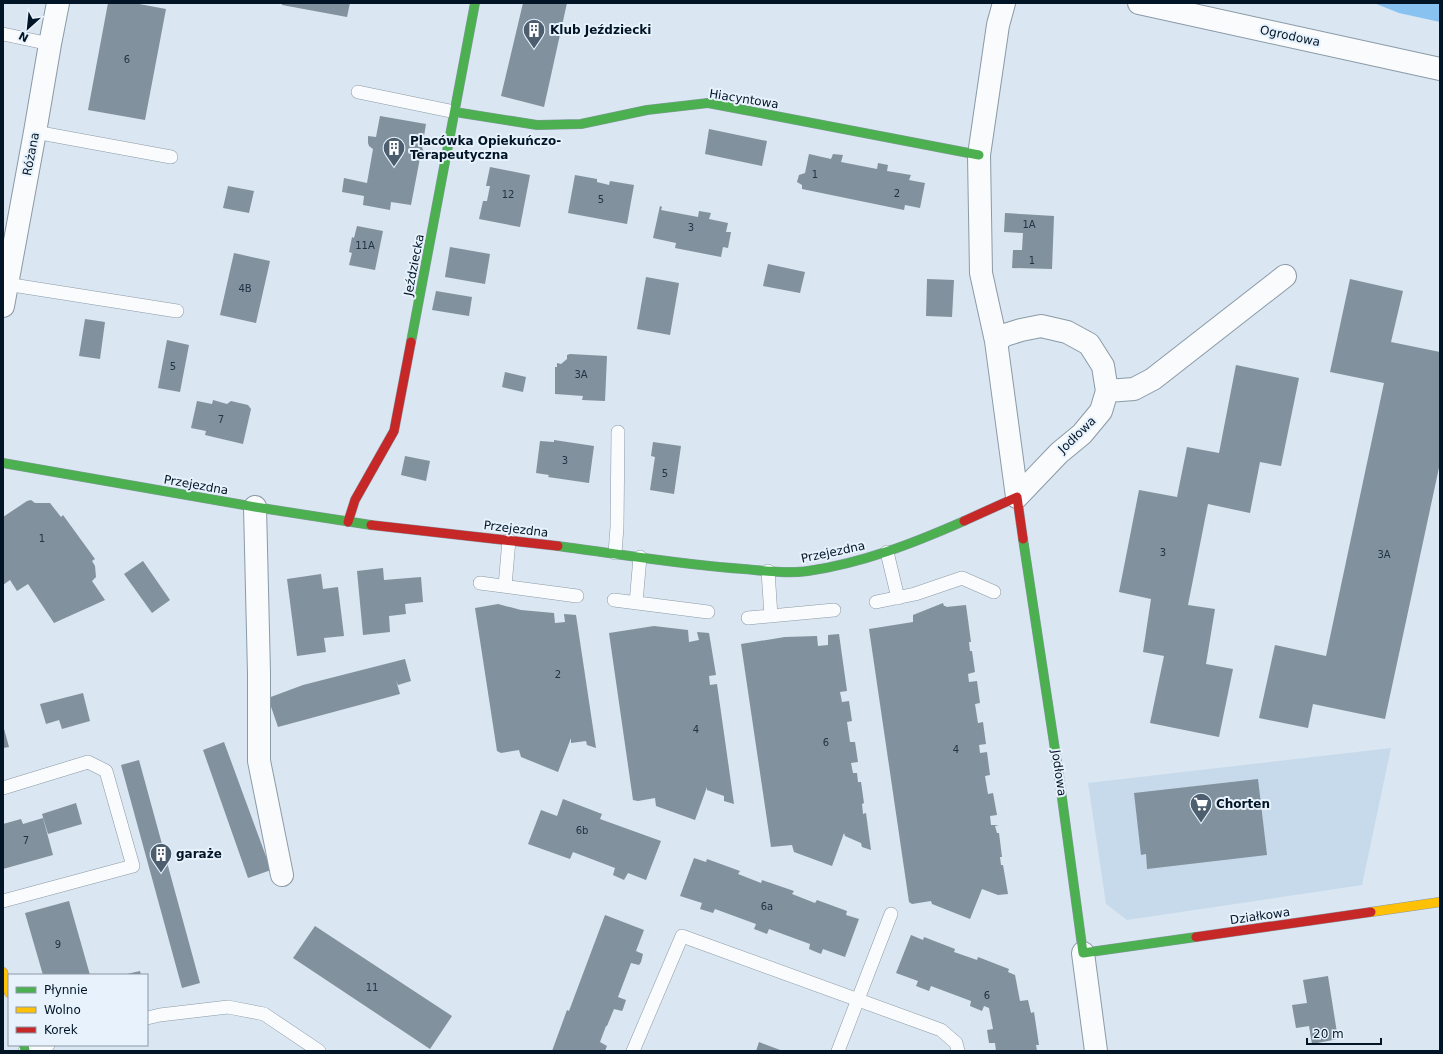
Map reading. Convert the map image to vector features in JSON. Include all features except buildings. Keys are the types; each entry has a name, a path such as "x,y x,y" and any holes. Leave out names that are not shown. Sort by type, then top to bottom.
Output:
{"street":[{"name":"Różana","path":"3,306 58,3"},
{"name":"Jeździecka","path":"348,522 355,500 394,431 475,3"},
{"path":"979,156 998,25 1004,3"},
{"name":"Ogrodowa","path":"1139,3 1440,69"},
{"name":"Hiacyntowa","path":"455,112 536,125 580,124 647,110 708,103 979,156"},
{"name":"Jodłowa","path":"979,156 981,273 996,341 1017,496 1059,776 1096,1051"},
{"path":"1107,391 1134,389 1153,380 1286,276"},
{"name":"Jodłowa","path":"996,341 1005,335 1041,326 1067,332 1090,344 1103,366 1107,391 1101,411 1082,434 1059,453 1017,496"},
{"name":"Przejezdna","path":"3,463 255,508 348,522 615,553 706,567 768,571 807,571 851,562 887,552 933,534 1017,496"},
{"path":"255,508 259,665 259,761 282,875"},
{"name":"Działkowa","path":"1083,953 1440,902"},
{"path":"3,972 8,990"}],"lane":[{"path":"3,34 50,44"},
{"path":"358,92 455,112"},
{"path":"35,132 171,157"},
{"path":"6,284 177,311"},
{"path":"615,553 617,527 618,432"},
{"path":"505,586 509,540"},
{"path":"887,552 898,598"},
{"path":"636,603 640,557"},
{"path":"768,571 771,616"},
{"path":"876,602 916,594 962,578 994,592"},
{"path":"480,583 577,596"},
{"path":"614,600 708,612"},
{"path":"748,618 834,610"},
{"path":"3,788 88,762 106,771 133,866 3,901"},
{"path":"838,1051 891,914"},
{"path":"633,1051 682,936 941,1030 956,1043 958,1051"},
{"path":"148,1018 228,1006 264,1014 319,1051"},
{"path":"25,1051 44,1046"}],"shaded area":[{"path":"1391,748 1362,885 1127,920 1106,904 1088,783"}],"water":[{"path":"1374,3 1440,3 1440,22 1399,13"}],"traffic: fast":[{"path":"411,342 475,3"},
{"path":"455,112 537,125 581,124 647,110 708,103 979,155"},
{"path":"3,463 255,507 371,525"},
{"path":"558,546 698,565 776,572 800,572 849,563 888,551 964,521"},
{"path":"1023,539 1059,776 1083,953 1196,937"},
{"path":"24,1046 25,1051"}],"traffic: slow":[{"path":"1371,912 1440,902"},
{"path":"3,972 8,990"}],"traffic: jam":[{"path":"348,522 355,500 394,431 411,342"},
{"path":"964,521 1017,497 1023,539"},
{"path":"371,525 558,546"},
{"path":"1196,937 1371,912"}],"place":[{"name":"Klub Jeździecki","path":"534,50"},
{"name":"Placówka Opiekuńczo- Terapeutyczna","path":"394,168"},
{"name":"Chorten","path":"1201,824"},
{"name":"garaże","path":"161,874"}]}
